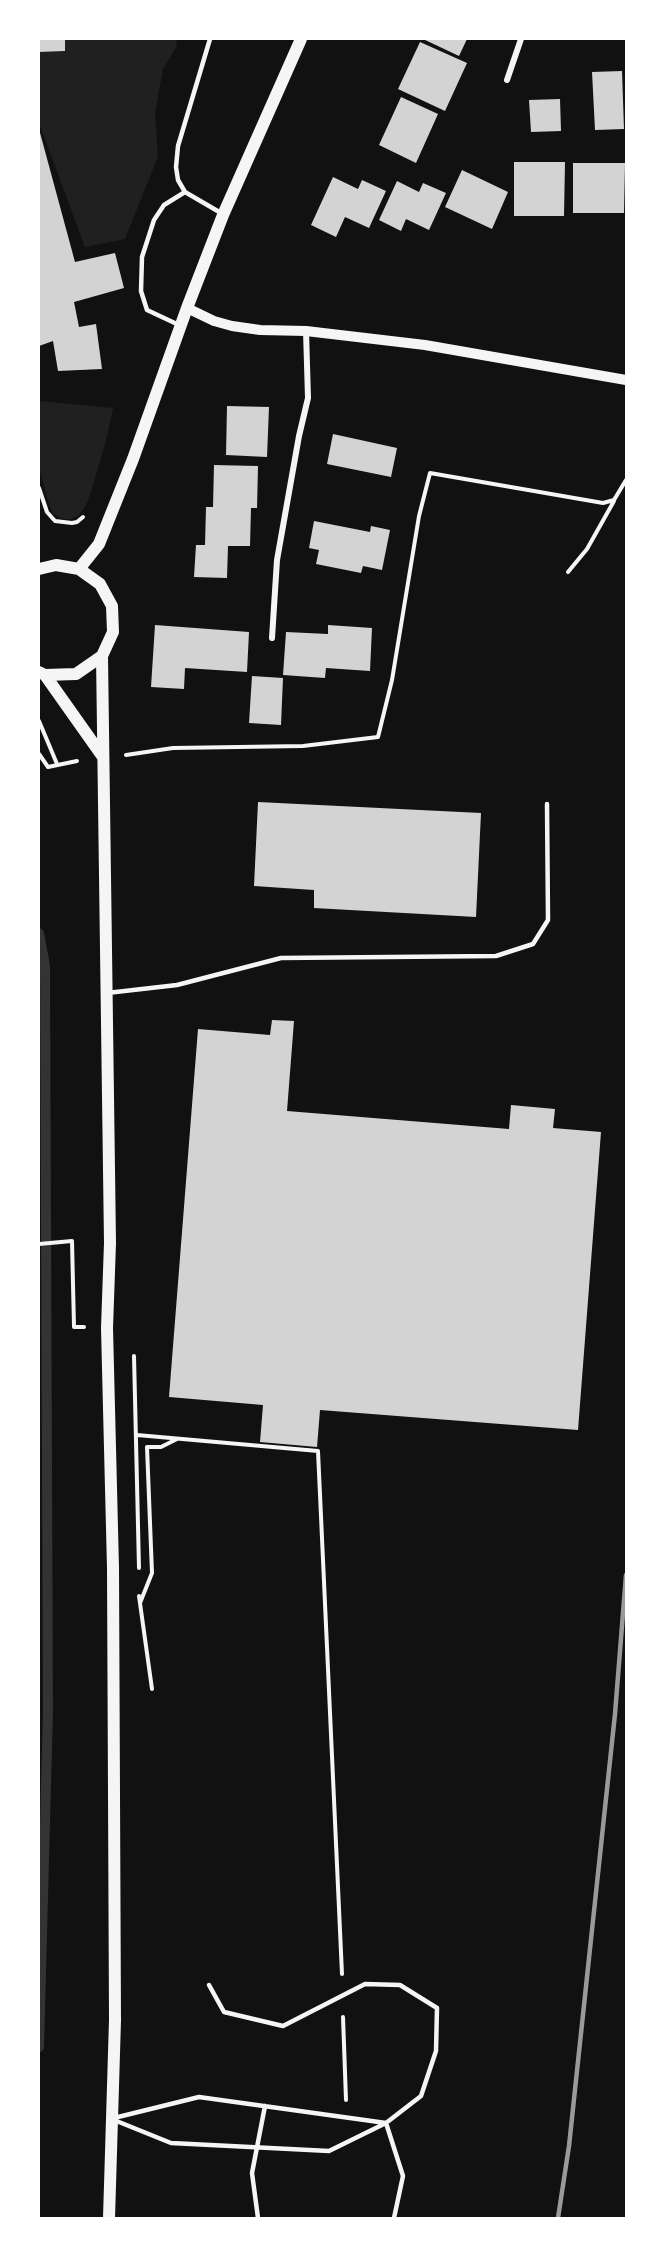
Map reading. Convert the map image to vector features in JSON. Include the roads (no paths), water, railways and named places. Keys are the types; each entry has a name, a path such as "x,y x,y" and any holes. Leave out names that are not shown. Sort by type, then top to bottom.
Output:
{"main road":[{"path":"79,569 99,544 134,459 187,308 223,215 301,39"},
{"path":"39,569 56,565 79,569 100,584 112,606 113,632 102,656 110,1243 106,1328 113,1568 115,2020 109,2218"},
{"path":"42,674 76,674 102,656"},
{"path":"42,674 104,758"}],"street":[{"path":"507,80 521,39"},
{"path":"187,308 214,321 232,326 260,330 306,331 425,345 626,380"},
{"path":"272,638 277,560 299,435 308,398 306,331"}],"lane":[{"path":"210,39 178,146 176,167 178,180 184,192 223,215"},
{"path":"181,326 147,310 141,291 141,257 154,220 164,205 184,192"},
{"path":"107,993 177,986 281,958 496,956 533,944 548,920 547,804"},
{"path":"112,2119 171,2143 329,2151 386,2123 421,2096 435,2051 437,2008 400,1985 365,1984 282,2026 224,2012 209,1985"},
{"path":"112,2119 199,2097 386,2123"},
{"path":"258,2218 252,2173 265,2106"},
{"path":"386,2123 403,2176 394,2218"}],"waterway":[{"path":"39,933 45,966 48,1711 39,2047"}],"railway":[{"path":"558,2218 569,2146 615,1714 626,1575"}]}
